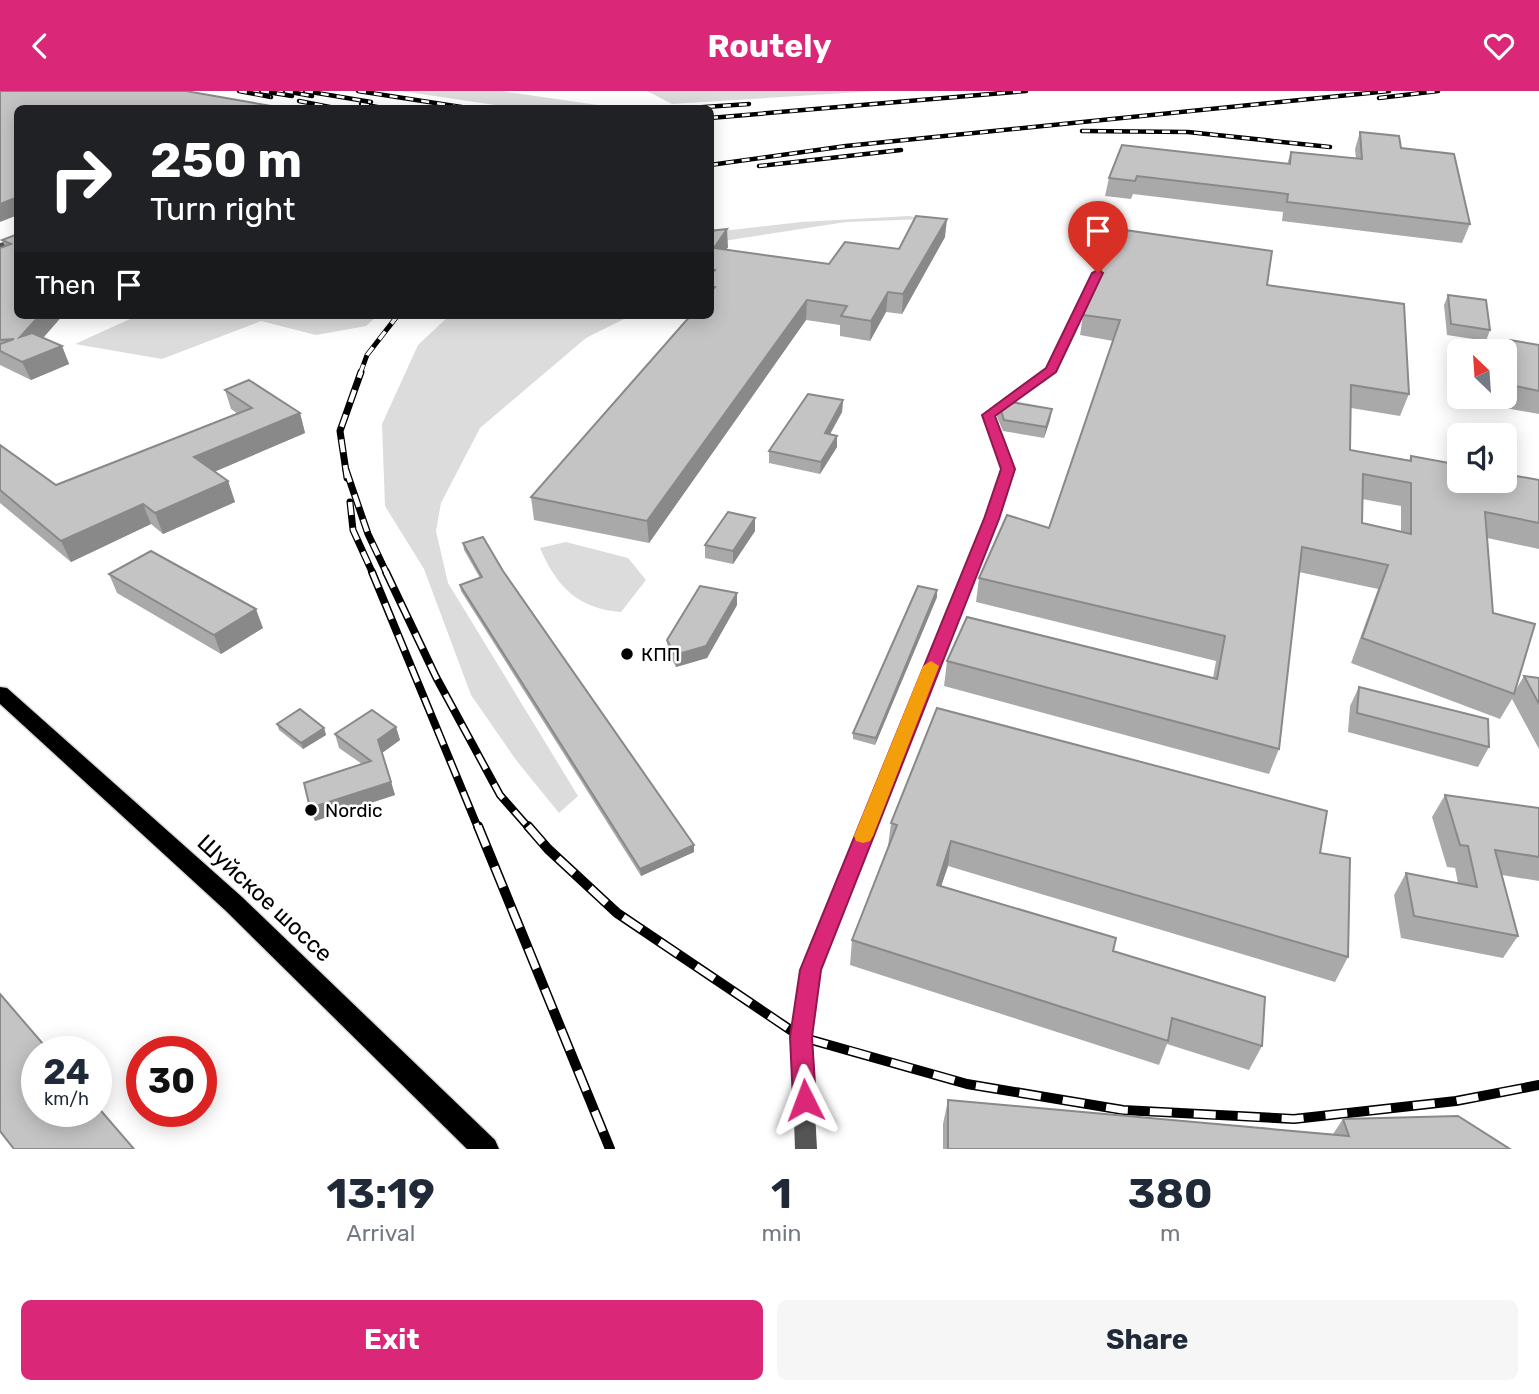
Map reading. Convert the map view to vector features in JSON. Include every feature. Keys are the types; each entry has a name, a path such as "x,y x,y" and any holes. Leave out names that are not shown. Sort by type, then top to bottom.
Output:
{"main road":[{"name":"Шуйское шоссе","path":"0,693 234,904 486,1149"}],"street":[{"path":"806,1149 801,1037 810,970 991,519 1008,469 988,415 1051,370 1098,273"}],"shaded area":[{"path":"401,91 502,91 597,105 495,105"},
{"path":"647,91 877,91 672,104"},
{"path":"909,216 926,219 846,222 714,243 714,229 731,230 801,222"},
{"path":"130,319 374,319 366,326 316,335 261,321 162,359 75,344"},
{"path":"446,319 624,319 586,338 480,428 441,503 436,531 448,583 578,796 559,813 516,760 471,695 424,569 385,506 382,424 418,345"},
{"path":"566,542 628,558 646,580 621,612 592,606 581,600 570,593 553,574 540,548"}],"building":[{"path":"0,91 186,91 265,105 14,105 14,199 0,204"},
{"path":"1360,132 1399,136 1401,148 1454,154 1470,224 1287,202 1288,194 1137,176 1135,181 1109,178 1122,145 1290,164 1291,152 1362,159"},
{"path":"916,216 947,219 903,294 888,292 871,321 841,316 847,306 807,300 647,521 531,497 687,319 714,319 714,248 829,264 845,242 899,249"},
{"path":"727,229 714,248 714,231"},
{"path":"1118,229 1272,251 1267,285 1404,304 1409,394 1351,385 1350,450 1411,461 1411,456 1447,463 1447,493 1517,493 1517,476 1539,480 1539,523 1485,512 1493,613 1535,624 1514,694 1362,638 1388,565 1302,547 1279,749 947,661 967,617 1217,679 1225,636 979,578 1007,515 1049,528 1120,320 1083,315","holes":["1363,474 1411,483 1411,534 1362,523"]},
{"path":"14,236 14,319 36,319 20,337 32,333 62,346 22,362 0,351 0,344 14,339 0,340 0,248 11,244 2,240"},
{"path":"1448,295 1486,300 1490,330 1451,324"},
{"path":"1517,341 1539,345 1539,391 1517,386"},
{"path":"249,380 300,413 194,457 228,481 155,513 143,504 61,541 0,490 0,445 56,485 252,408 225,390"},
{"path":"808,394 843,400 825,433 837,436 821,462 769,451"},
{"path":"1005,401 1052,409 1046,427 1004,420 999,405"},
{"path":"728,512 755,518 733,551 705,545"},
{"path":"483,537 503,571 694,845 640,869 460,585 482,577 463,543"},
{"path":"151,551 256,609 214,635 109,574"},
{"path":"700,586 737,593 706,646 675,655 667,640"},
{"path":"918,586 937,590 876,738 853,733"},
{"path":"1524,676 1539,678 1539,704"},
{"path":"1359,687 1488,719 1489,747 1357,713"},
{"path":"937,708 1327,811 1320,853 1350,858 1348,957 951,841 937,885 1116,938 1113,951 1265,997 1262,1046 1172,1018 1168,1041 852,940 897,825 891,823"},
{"path":"300,709 324,728 301,743 277,724"},
{"path":"372,710 396,727 378,740 391,782 310,808 304,783 371,761 335,734"},
{"path":"1445,795 1539,808 1539,857 1495,850 1518,936 1414,916 1406,873 1477,887 1468,846 1460,845"},
{"path":"0,994 36,1036 21,1036 21,1127 112,1127 112,1124 134,1149 14,1149 0,1131"},
{"path":"948,1100 1349,1136 1343,1119 1458,1116 1510,1149 948,1149"}],"railway":[{"path":"239,91 271,97"},
{"path":"261,91 292,96"},
{"path":"285,91 312,96"},
{"path":"305,91 371,102"},
{"path":"358,91 448,105"},
{"path":"714,118 1026,91"},
{"path":"714,164 846,146 1389,91"},
{"path":"1379,98 1438,91"},
{"path":"299,101 320,105"},
{"path":"361,104 366,105"},
{"path":"714,106 749,104"},
{"path":"1082,131 1188,132 1330,147"},
{"path":"759,166 901,150"},
{"path":"360,374 367,355 395,319"},
{"path":"347,478 340,431 361,372"},
{"path":"346,470 368,534 387,574"},
{"path":"350,502 353,530 373,574"},
{"path":"372,572 478,828"},
{"path":"386,572 436,677 500,795 529,828"},
{"path":"478,826 610,1149"},
{"path":"528,826 548,849 617,913 801,1037 967,1084 1123,1110 1294,1119 1456,1101 1539,1085"}],"slow traffic":[{"path":"863,836 931,666"}],"place":[{"name":"КПП","path":"627,654"},
{"name":"Nordic","path":"311,810"}],"route":[{"path":"805,1100 801,1037 810,970 991,519 1008,469 988,415 1051,370 1098,273"}]}
